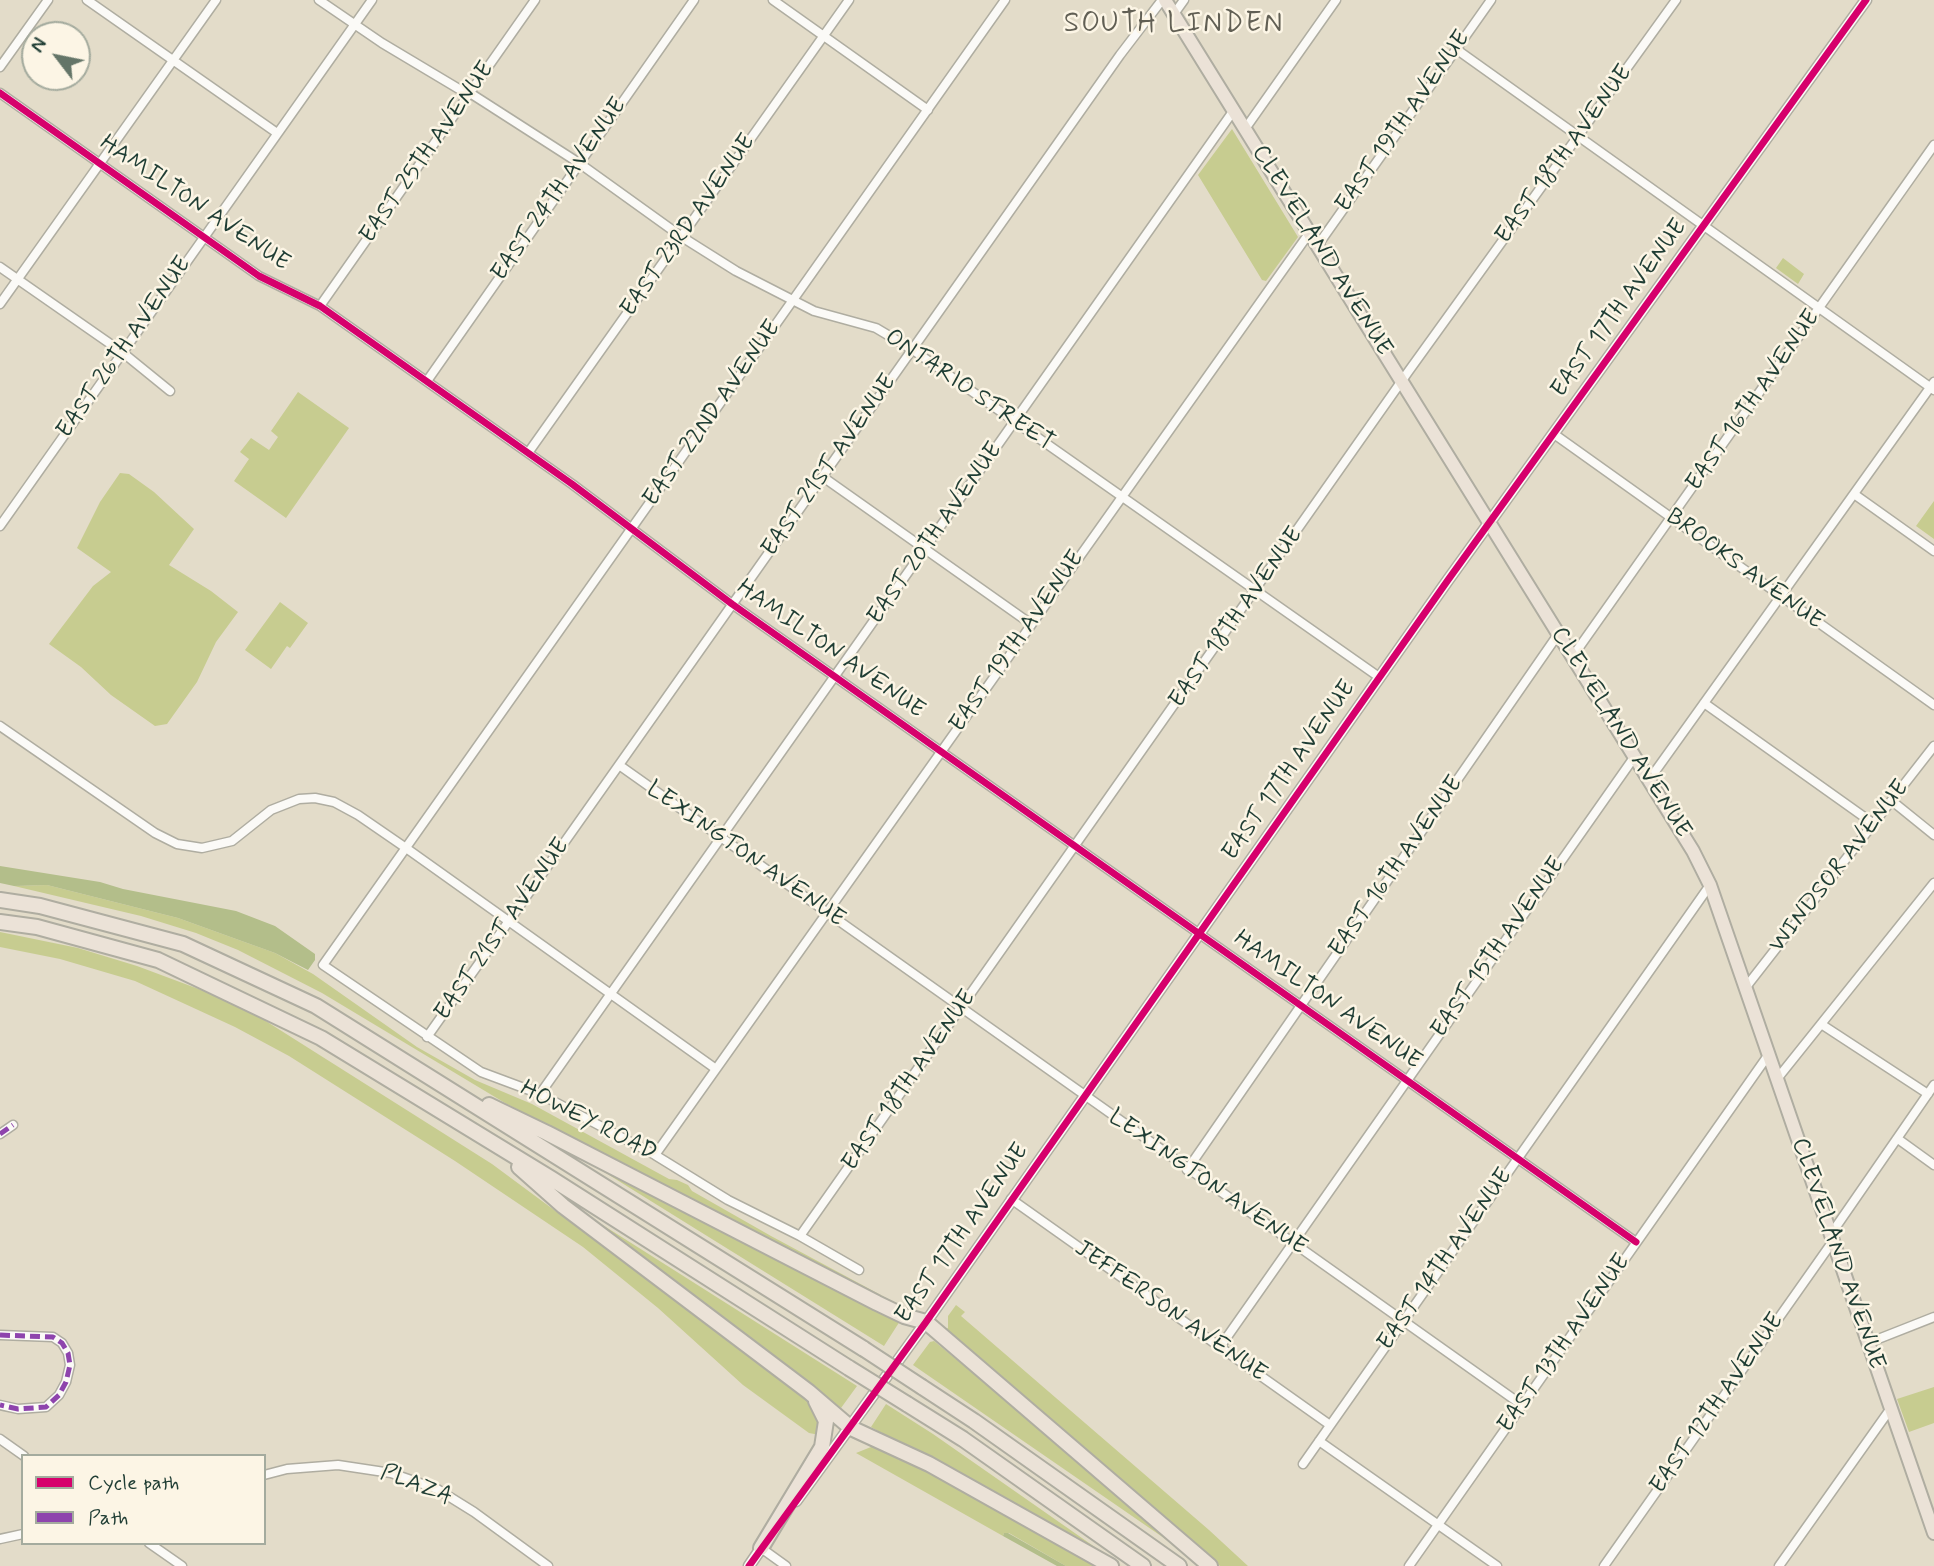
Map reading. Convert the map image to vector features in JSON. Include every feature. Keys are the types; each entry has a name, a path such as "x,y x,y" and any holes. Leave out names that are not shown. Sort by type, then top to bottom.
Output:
{"highway":[{"path":"0,900 40,906 183,944 316,1006 974,1420 1179,1566"},
{"path":"0,922 37,927 158,960 321,1038 500,1150 552,1179 963,1439 1143,1566"},
{"path":"430,1077 547,1133 877,1303 904,1316 926,1322 1210,1566"},
{"path":"500,1150 564,1206 809,1392 851,1428 929,1464 1111,1566"},
{"path":"761,1548 822,1447 826,1421 821,1407 809,1392"}],"main road":[{"name":"CLEVELAND AVENUE","path":"1164,0 1693,851 1710,885 1934,1533"}],"street":[{"path":"0,67 48,0"},
{"path":"87,0 277,134"},
{"path":"0,304 216,0"},
{"name":"ONTARIO STREET","path":"319,0 354,25 579,163 682,237 736,271 814,312 876,328 913,349 1379,677"},
{"name":"EAST 26TH AVENUE","path":"0,526 372,0"},
{"name":"EAST 25TH AVENUE","path":"320,306 534,0"},
{"name":"EAST 24TH AVENUE","path":"427,381 694,0"},
{"path":"773,0 928,110"},
{"name":"EAST 23RD AVENUE","path":"528,453 849,0"},
{"name":"EAST 22ND AVENUE","path":"323,965 1005,0"},
{"name":"EAST 21ST AVENUE","path":"427,1037 1146,18 1164,0"},
{"path":"1174,14 1184,0"},
{"path":"1245,129 1336,0"},
{"name":"EAST 19TH AVENUE","path":"1318,244 1491,0"},
{"name":"EAST 18TH AVENUE","path":"800,1236 1676,0"},
{"name":"EAST 17TH AVENUE","path":"749,1566 851,1428 1379,677 1866,0"},
{"path":"1456,49 1819,309 1933,387 1650,780"},
{"name":"HAMILTON AVENUE","path":"0,93 258,276 320,306 427,381 632,528 732,604 1636,1242"},
{"name":"EAST 20TH AVENUE","path":"540,1094 1234,110"},
{"name":"EAST 16TH AVENUE","path":"1573,656 1934,145"},
{"name":"EAST 19TH AVENUE","path":"655,1156 1310,232"},
{"path":"0,267 122,352 170,391"},
{"name":"BROOKS AVENUE","path":"1554,434 1934,705"},
{"path":"823,477 1031,624"},
{"path":"1854,494 1934,551"},
{"name":"EAST 16TH AVENUE","path":"1187,1170 1559,633"},
{"path":"1704,703 1874,824"},
{"path":"0,726 155,833 177,844 202,848 218,846 232,841 286,803 316,798 334,802 406,848 716,1069"},
{"name":"WINDSOR AVENUE","path":"1746,987 1934,746"},
{"name":"EAST 15TH AVENUE","path":"1220,1347 1635,756"},
{"name":"LEXINGTON AVENUE","path":"619,765 1522,1405"},
{"path":"1892,801 1934,835"},
{"path":"1777,1079 1934,883"},
{"name":"EAST 14TH AVENUE","path":"1303,1464 1710,885"},
{"name":"HOWEY ROAD","path":"323,965 481,1072 540,1094 859,1270"},
{"path":"1821,1024 1928,1094"},
{"name":"EAST 13TH AVENUE","path":"1409,1566 1769,1054"},
{"name":"EAST 12TH AVENUE","path":"1604,1566 1832,1238 1934,1085"},
{"path":"0,1134 13,1125"},
{"path":"1898,1139 1934,1165"},
{"name":"JEFFERSON AVENUE","path":"1010,1199 1331,1425"},
{"path":"1868,1343 1934,1317"},
{"path":"0,1335 52,1337 62,1343 68,1353 70,1365 60,1395 46,1407 18,1409 0,1405"},
{"path":"1779,1566 1891,1408"},
{"path":"0,1439 21,1454"},
{"path":"1319,1441 1497,1566"},
{"name":"PLAZA","path":"266,1474 287,1469 338,1465 391,1473 437,1489 474,1512 548,1566"},
{"path":"0,1539 21,1534"},
{"path":"152,1545 182,1566"},
{"path":"761,1548 786,1566"}],"green space":[{"path":"1232,129 1298,237 1266,281 1262,280 1198,175"},
{"path":"1783,258 1804,274 1798,284 1776,268"},
{"path":"298,392 349,428 286,518 234,481 249,459 240,452 251,438 269,450 278,437 271,431"},
{"path":"120,473 129,474 154,492 194,529 169,565 211,591 238,612 216,642 197,682 167,724 155,726 111,695 81,667 49,644 93,586 111,572 77,548 100,502"},
{"path":"1934,501 1934,539 1916,526"},
{"path":"280,602 308,623 271,669 245,650"},
{"path":"0,866 100,882 236,911 275,926 315,954 315,960 308,970 275,953 178,918 47,885 14,886 0,883"},
{"path":"47,885 178,918 275,953 313,974 417,1047 475,1080 532,1104 669,1179 688,1185 692,1191 771,1236 905,1308 896,1306 505,1103 322,993 238,950 196,933 141,916 14,886"},
{"path":"0,932 78,948 137,966 204,991 261,1018 492,1164 650,1281 809,1392 825,1436 809,1433 743,1385 658,1308 583,1247 455,1161 289,1056 235,1027 135,981 60,959 0,947"},
{"path":"572,1152 900,1321 884,1346"},
{"path":"590,1217 857,1386 841,1408 588,1219"},
{"path":"956,1305 965,1312 961,1316 1248,1566 1220,1566 951,1335 946,1329 948,1316"},
{"path":"934,1341 1078,1459 1178,1546 913,1365 930,1342"},
{"path":"1934,1387 1934,1423 1909,1432 1897,1399"},
{"path":"886,1404 933,1434 1122,1566 871,1427"},
{"path":"872,1444 1096,1566 1066,1566 1009,1533 1004,1533 1003,1536 856,1453 871,1447"},
{"path":"1004,1533 1066,1566 1057,1566 1003,1536"}],"marked path":[{"path":"0,1134 13,1125"},
{"path":"0,1335 53,1337 62,1343 68,1353 70,1365 59,1395 46,1407 18,1409 0,1405"}],"cycle path":[{"path":"749,1566 926,1322 1448,580 1866,0"},
{"path":"0,93 259,276 320,306 572,484 732,604 1636,1242"}],"district":[{"name":"SOUTH LINDEN","path":"1174,25"}]}
